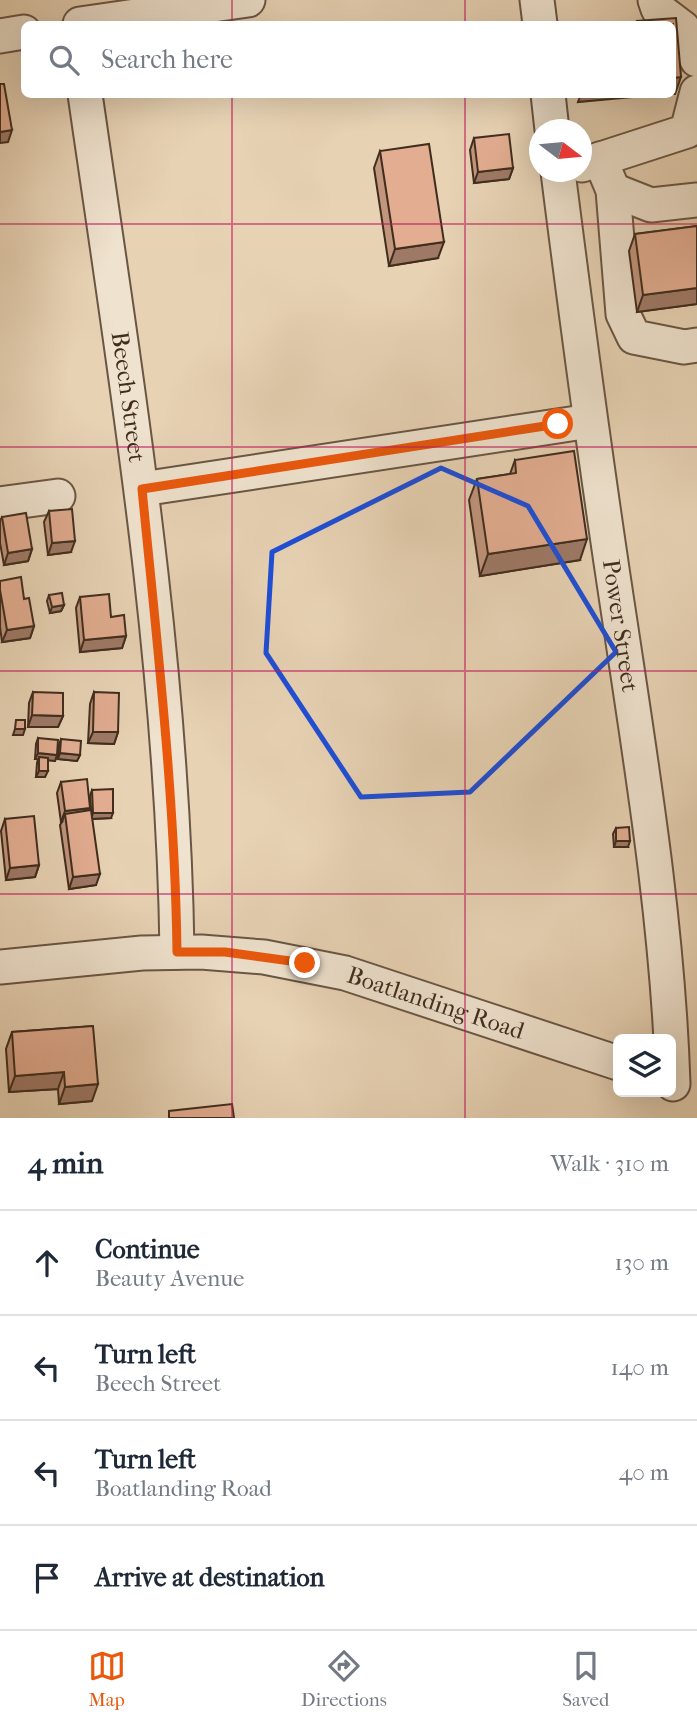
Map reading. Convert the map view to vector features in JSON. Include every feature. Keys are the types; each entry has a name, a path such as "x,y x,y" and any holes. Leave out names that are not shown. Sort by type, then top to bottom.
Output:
{"street":[{"path":"72,0 77,21"},
{"path":"99,21 248,0"},
{"path":"537,0 540,21"},
{"path":"655,0 658,9 674,21"},
{"path":"676,23 683,28 697,60"},
{"path":"0,36 21,32"},
{"path":"592,162 687,131 697,92"},
{"name":"Beech Street","path":"86,98 142,489 168,754 177,952"},
{"path":"548,98 551,119"},
{"path":"592,163 613,190 651,205 697,200"},
{"name":"Power Street","path":"559,182 590,421 647,806 680,1086"},
{"path":"613,190 623,314 634,337 684,347 697,345"},
{"path":"142,489 590,421"},
{"path":"0,504 58,496"},
{"name":"Boatlanding Road","path":"0,967 142,953 225,952 264,957 345,973 613,1061"}],"highlighted area":[{"path":"441,468 528,506 616,652 470,792 361,797 266,653 272,552"}],"building":[{"path":"676,18 681,77 676,78 676,21 637,21"},
{"path":"0,84 4,84 12,130 0,132"},
{"path":"509,134 513,168 478,172 474,138"},
{"path":"429,144 444,242 395,249 380,151"},
{"path":"697,226 697,288 643,295 635,234"},
{"path":"574,451 587,539 488,554 477,479 516,473 515,460"},
{"path":"72,509 75,541 52,543 49,511"},
{"path":"26,513 32,549 8,553 2,517"},
{"path":"21,577 24,599 29,598 34,626 7,630 0,581"},
{"path":"62,593 64,605 52,607 49,595"},
{"path":"109,594 111,617 124,615 126,636 84,640 80,597"},
{"path":"33,692 63,693 63,716 32,715"},
{"path":"94,692 119,693 118,732 93,732"},
{"path":"16,720 25,720 25,729 15,729"},
{"path":"38,738 58,740 57,755 38,753"},
{"path":"61,739 81,741 80,755 60,753"},
{"path":"39,757 48,758 48,771 39,771"},
{"path":"87,779 90,808 65,811 61,782"},
{"path":"113,789 113,813 93,813 92,790"},
{"path":"91,810 100,874 73,877 65,814"},
{"path":"34,816 39,865 10,868 5,819"},
{"path":"629,827 630,841 616,841 616,828"},
{"path":"93,1026 98,1084 65,1087 64,1072 15,1076 12,1032"},
{"path":"232,1104 234,1118 169,1118 169,1111"}],"route":[{"path":"305,963 225,952 177,952 168,754 142,489 558,424"}]}
